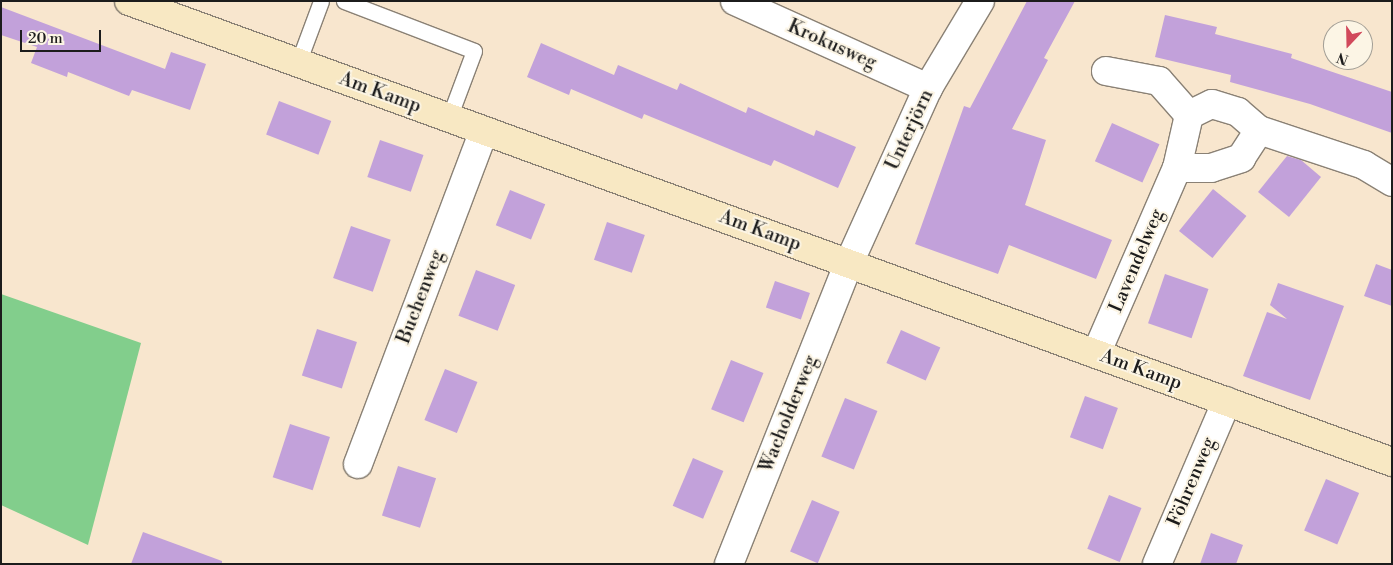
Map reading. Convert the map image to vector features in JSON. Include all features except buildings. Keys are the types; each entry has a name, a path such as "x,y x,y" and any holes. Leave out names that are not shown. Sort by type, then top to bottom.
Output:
{"street":[{"name":"Am Kamp","path":"129,1 1392,462"},
{"name":"Krokusweg","path":"735,1 928,88"},
{"name":"Unterjörn","path":"849,264 928,88 980,1"},
{"path":"1106,72 1159,81 1189,115 1212,104 1238,112 1259,130 1364,165 1392,182"},
{"name":"Lavendelweg","path":"1096,354 1177,168 1189,115"},
{"path":"1177,168 1211,168 1241,158 1259,130"},
{"name":"Buchenweg","path":"358,464 484,131"},
{"name":"Wacholderweg","path":"730,564 849,264"},
{"name":"Föhrenweg","path":"1158,564 1227,401"}],"lane":[{"path":"298,63 321,1"},
{"path":"344,1 474,52 449,118"}],"green space":[{"path":"1,294 141,343 88,545 1,505"}]}
